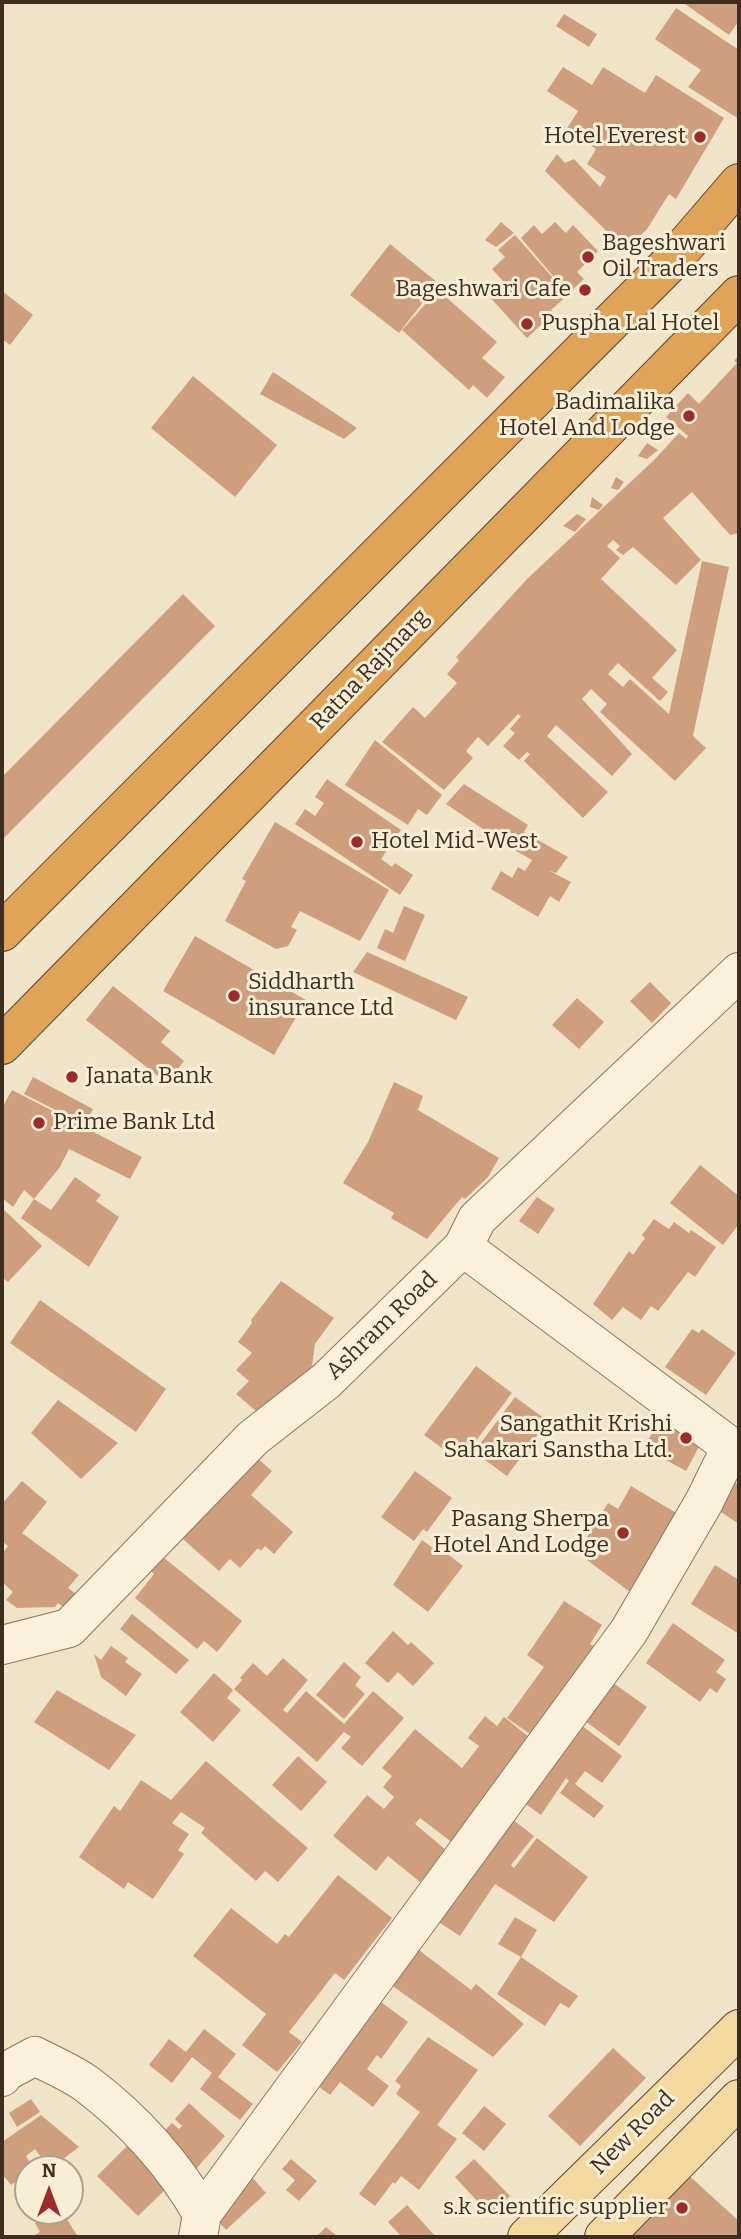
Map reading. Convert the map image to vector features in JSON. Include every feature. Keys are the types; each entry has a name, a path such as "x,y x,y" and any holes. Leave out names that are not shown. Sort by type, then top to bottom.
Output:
{"highway":[{"path":"2,932 671,261 739,183"},
{"name":"Ratna Rajmarg","path":"2,1045 739,295"}],"main road":[{"name":"New Road","path":"527,2237 739,2029"},
{"path":"604,2237 739,2099"}],"street":[{"name":"Ashram Road","path":"2,1645 69,1628 253,1438 326,1381 463,1247 477,1219 739,972"},
{"path":"200,2226 629,1631 735,1450 463,1247"},
{"path":"2,2077 5,2072 35,2056 86,2083 128,2119 188,2188 200,2226"}],"building":[{"path":"682,2 739,2 739,21 729,35"},
{"path":"676,8 739,50 739,119 688,87 701,70 655,39"},
{"path":"564,14 597,34 589,47 556,26"},
{"path":"563,67 592,85 603,67 645,93 656,75 724,118 676,199 669,194 647,229 626,250 545,171 557,154 565,163 574,159 600,187 606,177 587,164 596,149 566,130 578,111 547,91"},
{"path":"501,222 514,233 496,247 485,240"},
{"path":"555,222 566,233 573,225 598,251 577,272 584,279 568,294 521,238 534,225 542,234"},
{"path":"515,235 568,295 551,310 559,319 548,330 542,324 527,338 488,295 503,281 492,269 505,257 498,250"},
{"path":"390,244 438,283 399,333 350,295"},
{"path":"438,290 497,342 482,358 505,377 487,398 473,385 469,390 402,330"},
{"path":"2,291 33,315 10,345 2,339"},
{"path":"739,355 739,533 730,535 692,492 663,518 701,560 676,585 633,547 623,555 616,550 620,546 613,540 607,546 620,558 601,579 677,650 652,678 668,692 660,701 618,663 608,674 623,687 630,679 669,714 702,561 729,567 693,736 706,748 675,781 600,712 607,704 591,689 582,699 632,754 612,776 556,725 547,736 608,792 583,818 524,761 530,754 527,752 519,760 503,746 515,733 510,729 521,716 518,714 488,746 478,737 466,751 473,758 444,790 382,742 413,707 425,718 457,683 447,674 459,660 456,657 527,579 655,459 679,433 686,439 688,436 666,417 688,393 699,404 737,363 734,361"},
{"path":"273,372 357,428 344,439 260,394"},
{"path":"193,376 277,445 235,497 151,428"},
{"path":"647,443 658,450 647,459 638,456"},
{"path":"616,477 624,482 618,490 611,488"},
{"path":"592,497 603,505 599,510 590,507"},
{"path":"577,514 586,519 575,532 563,526"},
{"path":"183,594 215,626 2,840 2,777"},
{"path":"375,740 442,795 427,815 418,809 408,825 345,785"},
{"name":"Hotel Mid-West","path":"327,779 401,830 381,859 392,867 395,863 413,875 400,895 295,824 305,809 315,816 324,803 315,797"},
{"path":"464,784 528,825 524,832 568,857 556,873 548,870 571,882 559,902 550,896 538,917 491,889 501,871 512,878 518,867 525,871 532,860 446,804"},
{"path":"275,822 389,890 360,941 300,911 291,927 297,930 288,946 276,949 225,921 246,881 242,879"},
{"path":"404,906 425,915 405,961 377,948 385,929 393,933"},
{"path":"195,936 306,1000 274,1055 163,991"},
{"path":"367,952 468,997 456,1020 353,972"},
{"path":"650,982 671,1003 652,1023 630,1001"},
{"path":"113,986 170,1031 161,1042 184,1061 167,1083 86,1020"},
{"path":"577,998 604,1022 579,1049 552,1025"},
{"path":"33,1077 93,1109 85,1125 24,1094"},
{"path":"394,1082 423,1096 418,1110 499,1158 488,1177 465,1199 462,1197 427,1239 391,1218 394,1213 343,1183 368,1142"},
{"name":"Prime Bank Ltd","path":"12,1090 142,1157 130,1179 69,1149 60,1167 34,1199 24,1190 13,1207 2,1198 2,1108"},
{"path":"700,1165 739,1196 739,1224 723,1245 670,1203"},
{"path":"75,1177 101,1195 96,1201 119,1217 89,1267 21,1218 34,1199 51,1210"},
{"path":"537,1197 555,1209 538,1234 519,1221"},
{"path":"2,1208 42,1246 8,1282 2,1277"},
{"path":"654,1219 669,1229 674,1222 716,1247 695,1277 688,1272 658,1311 651,1306 641,1320 623,1307 612,1320 593,1304 629,1251 633,1255 645,1238 642,1235"},
{"path":"281,1281 334,1318 315,1344 312,1366 268,1421 236,1394 249,1381 236,1370 252,1353 238,1342"},
{"path":"40,1300 166,1389 136,1432 10,1343"},
{"path":"692,1329 699,1333 702,1329 736,1353 706,1395 665,1367"},
{"path":"476,1366 512,1393 469,1450 457,1441 449,1453 424,1435"},
{"path":"515,1397 548,1421 507,1476 474,1452"},
{"path":"58,1400 118,1443 81,1479 31,1433"},
{"path":"660,1407 707,1432 686,1471 644,1448 652,1433 647,1431"},
{"path":"248,1450 272,1471 251,1495 293,1532 274,1554 265,1546 261,1551 258,1548 240,1568 230,1559 219,1571 176,1533"},
{"path":"415,1471 452,1498 427,1532 423,1529 414,1541 381,1517"},
{"path":"727,1478 739,1485 739,1524 712,1506"},
{"path":"22,1481 47,1502 22,1533 79,1575 68,1588 79,1596 67,1610 58,1603 55,1607 17,1608 6,1600 13,1592 2,1582 2,1554 8,1546 2,1541 2,1504"},
{"path":"631,1486 678,1514 630,1592 583,1557 590,1545 584,1542 608,1503 618,1509"},
{"path":"422,1540 433,1548 436,1545 463,1566 428,1612 393,1585"},
{"path":"158,1553 242,1621 217,1652 204,1641 197,1649 135,1598 154,1574 146,1567"},
{"path":"715,1565 739,1580 739,1634 691,1604"},
{"path":"564,1601 602,1625 590,1644 599,1649 561,1697 558,1695 530,1734 507,1718 544,1667 527,1655"},
{"path":"132,1614 189,1660 176,1674 120,1629"},
{"path":"673,1623 725,1660 716,1672 726,1679 717,1693 710,1688 700,1702 646,1663"},
{"path":"393,1631 408,1645 411,1642 434,1663 413,1686 398,1672 388,1683 365,1663"},
{"path":"111,1646 128,1658 125,1662 142,1674 126,1696 101,1677 94,1654 101,1660"},
{"path":"283,1658 308,1680 283,1710 287,1713 306,1691 344,1724 373,1691 404,1718 362,1766 341,1748 351,1737 344,1732 317,1762 234,1689 253,1663 267,1676"},
{"path":"344,1662 361,1677 355,1685 365,1694 344,1719 316,1695"},
{"path":"214,1673 233,1690 227,1698 241,1710 213,1742 180,1712"},
{"path":"609,1680 647,1707 619,1746 581,1718"},
{"path":"57,1690 136,1735 109,1770 34,1722"},
{"path":"485,1716 497,1726 504,1717 534,1741 458,1847 420,1818 415,1824 446,1850 420,1882 388,1856 376,1871 333,1836 367,1795 384,1809 394,1797 383,1787 392,1776 382,1768 415,1729 462,1768 479,1746 468,1738"},
{"path":"577,1722 622,1756 602,1783 585,1771 575,1784 604,1806 594,1818 560,1793 569,1781 566,1778 541,1815 520,1800"},
{"path":"298,1756 327,1782 301,1811 272,1785"},
{"path":"206,1761 308,1848 278,1882 265,1871 256,1881 201,1833 205,1828 181,1812 172,1823 189,1834 178,1850 184,1854 153,1899 128,1882 124,1889 79,1857 114,1806 120,1811 141,1780 171,1800"},
{"path":"507,1815 534,1836 511,1865 514,1868 537,1838 588,1877 554,1922 495,1884 460,1936 437,1921"},
{"path":"338,1875 392,1918 344,1980 335,1973 289,2032 302,2042 277,2072 242,2045 266,2014 193,1956 231,1908 277,1944 285,1934 289,1937"},
{"path":"515,1917 537,1930 521,1957 498,1944"},
{"path":"410,1943 471,1990 476,1984 524,2024 493,2057 384,1980"},
{"path":"521,1957 578,1996 569,2008 560,2003 545,2026 497,1994"},
{"path":"369,1993 408,2022 381,2059 377,2055 367,2069 389,2086 373,2107 340,2082 330,2095 306,2077"},
{"path":"204,2029 236,2054 218,2077 253,2104 240,2120 200,2089 212,2073 192,2057 172,2083 149,2065 169,2039 186,2052"},
{"path":"428,2037 478,2070 437,2125 457,2139 419,2190 401,2176 395,2184 393,2182 375,2206 359,2194 420,2112 396,2094 401,2086 395,2081"},
{"path":"613,2048 646,2078 580,2146 548,2116"},
{"path":"31,2099 40,2112 17,2127 9,2113"},
{"path":"189,2103 225,2136 196,2169 159,2136 172,2123 179,2129 182,2126 175,2119"},
{"path":"484,2106 506,2124 484,2151 462,2133"},
{"path":"41,2115 79,2147 68,2155 40,2155 35,2149 27,2155 14,2155 14,2183 11,2185 2,2174 2,2142"},
{"path":"127,2146 168,2187 138,2216 97,2176"},
{"path":"291,2159 317,2181 299,2201 286,2190 295,2180 282,2169"},
{"path":"474,2159 510,2196 490,2215 455,2177"},
{"path":"685,2172 739,2221 739,2237 617,2237"},
{"path":"250,2175 266,2193 226,2230 210,2212"},
{"path":"407,2205 436,2237 402,2237 388,2222"},
{"path":"36,2225 71,2225 78,2237 32,2237 40,2232"},
{"path":"326,2227 338,2237 316,2237"}],"place":[{"name":"Hotel Everest","path":"700,137"},
{"name":"Bageshwari Oil Traders","path":"588,257"},
{"name":"Bageshwari Cafe","path":"585,290"},
{"name":"Puspha Lal Hotel","path":"527,324"},
{"name":"Badimalika Hotel And Lodge","path":"689,416"},
{"name":"Hotel Mid-West","path":"357,842"},
{"name":"Siddharth insurance Ltd","path":"234,996"},
{"name":"Janata Bank","path":"72,1077"},
{"name":"Prime Bank Ltd","path":"39,1123"},
{"name":"Sangathit Krishi Sahakari Sanstha Ltd.","path":"686,1438"},
{"name":"Pasang Sherpa Hotel And Lodge","path":"623,1533"},
{"name":"s.k scientific supplier","path":"682,2208"}]}
